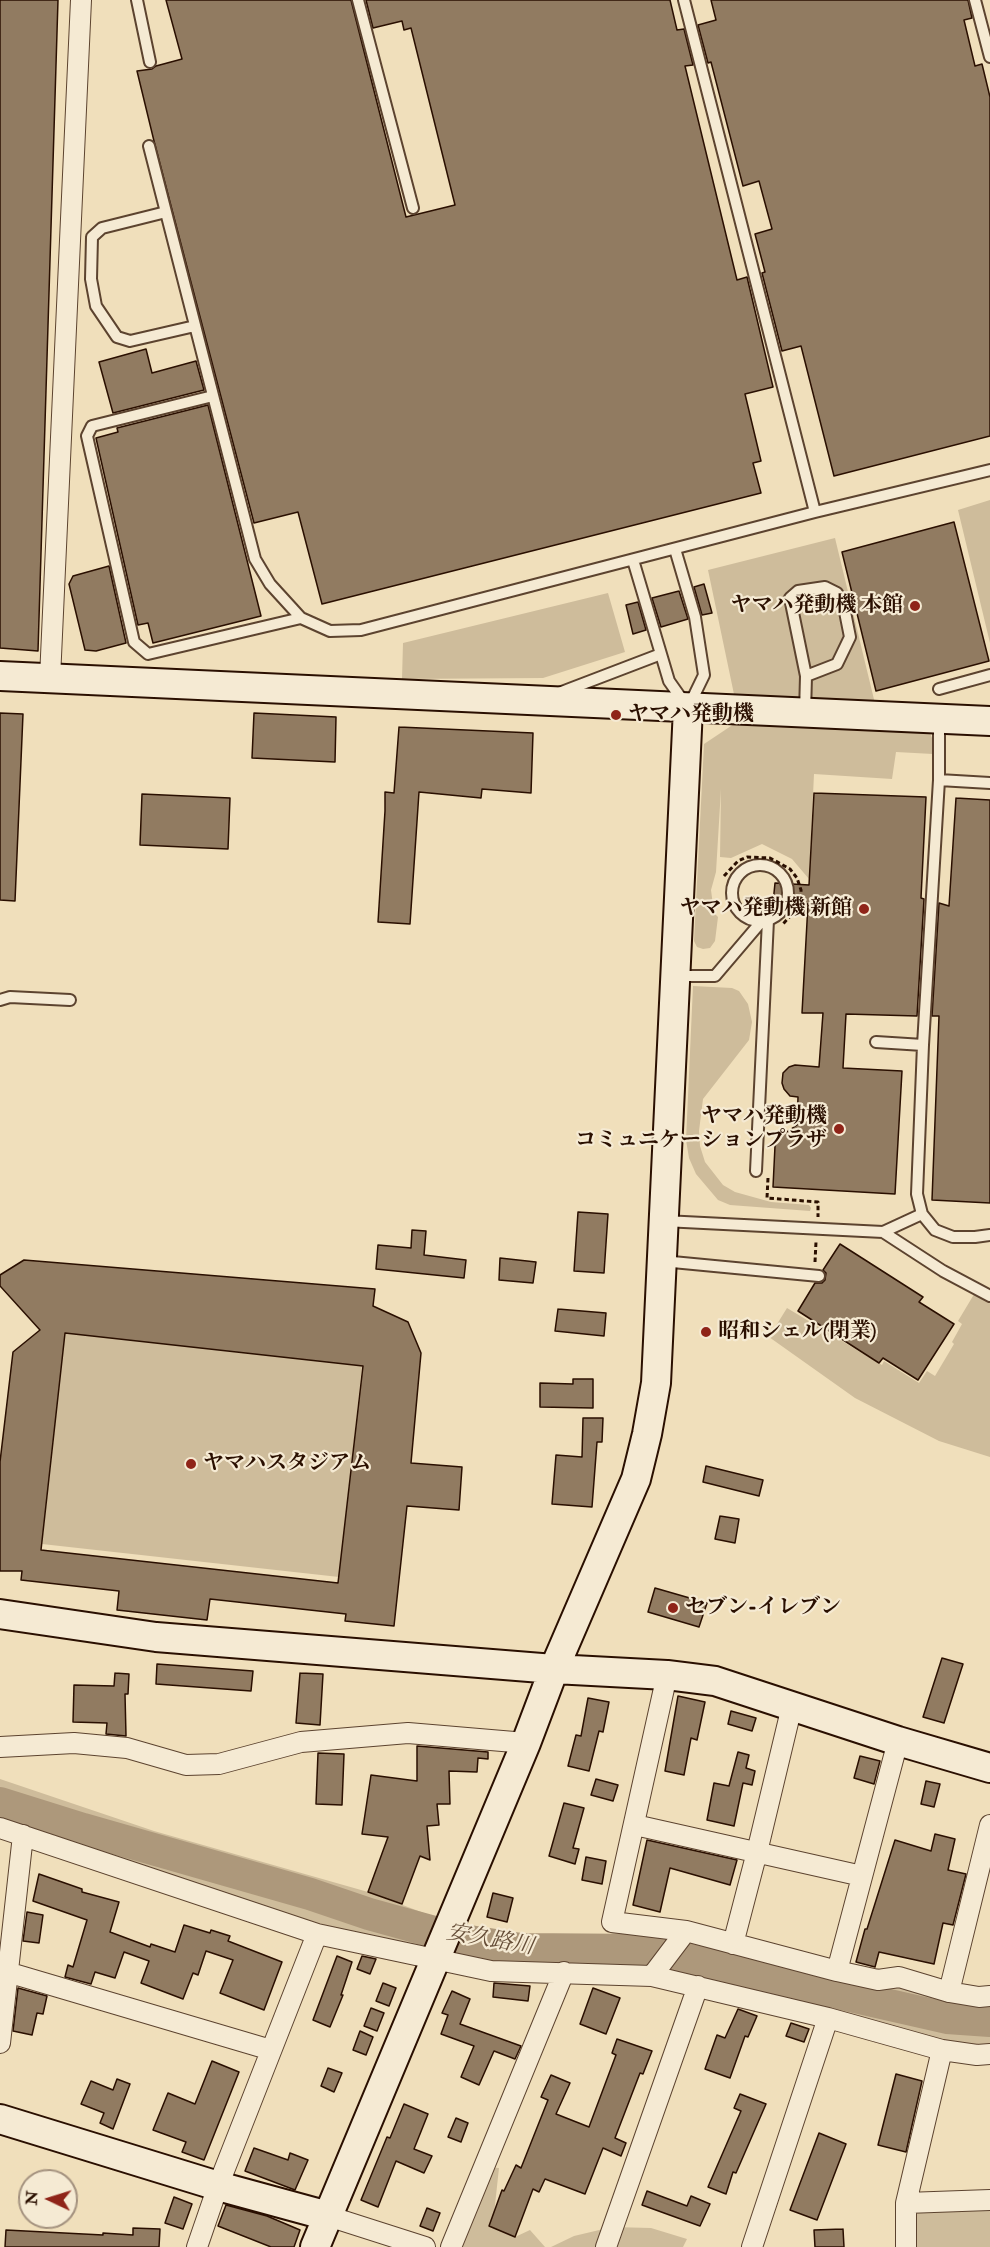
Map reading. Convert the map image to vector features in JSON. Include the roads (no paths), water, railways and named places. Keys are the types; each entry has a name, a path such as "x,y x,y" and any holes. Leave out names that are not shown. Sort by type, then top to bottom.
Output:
{"street":[{"path":"50,678 81,0"},
{"path":"0,676 990,721"},
{"path":"315,2247 526,1743 554,1669 636,1479 656,1383 688,708"},
{"path":"0,1614 156,1637 554,1669 667,1675 715,1681 898,1741 990,1768"},
{"path":"667,1675 612,1922 733,1944 878,1980 899,1977 949,1992 979,1997 990,1996"},
{"path":"733,1944 758,1852 792,1706"},
{"path":"0,1747 74,1743 127,1748 186,1765 219,1764 301,1742 408,1733 526,1743"},
{"path":"837,1971 898,1741"},
{"path":"635,1825 862,1876"},
{"path":"949,1992 986,1857 990,1825"},
{"path":"0,1828 317,1934 491,1971 654,1972 698,1986 828,2018 942,2050 976,2055 990,2054"},
{"path":"0,2043 23,1835"},
{"path":"197,2247 218,2186 317,1934"},
{"path":"654,1972 683,1935"},
{"path":"7,1972 271,2050"},
{"path":"451,2247 564,1972"},
{"path":"606,2247 698,1986"},
{"path":"752,2247 828,2018"},
{"path":"906,2247 906,2203 942,2050"},
{"path":"0,2119 218,2186 328,2216 420,2246"},
{"path":"906,2203 990,2200"}],"lane":[{"path":"137,0 150,62"},
{"path":"358,0 413,208"},
{"path":"684,0 815,512"},
{"path":"975,0 990,57"},
{"path":"149,146 255,559 270,584 301,618 330,631 361,630 815,512 990,470"},
{"path":"166,212 102,228 92,237 91,279 96,306 117,337 129,341 195,326"},
{"path":"213,396 92,426 87,436 134,642 148,654 301,618"},
{"path":"633,560 669,681 688,708 704,675 695,617 675,549"},
{"path":"805,713 806,676 790,598 798,591 825,587 837,593 844,607 850,637 837,664 806,676"},
{"path":"540,701 661,654"},
{"path":"939,689 990,675"},
{"path":"939,718 939,780 923,1045 917,1194 922,1214 935,1230 953,1237 990,1235"},
{"path":"939,780 990,783"},
{"path":"675,976 715,976 764,921 775,918 785,907 788,892 784,878 773,868 759,865 745,869 735,880 732,895 736,909 747,918 764,921"},
{"path":"756,1171 764,921"},
{"path":"0,1000 10,997 70,1000"},
{"path":"876,1042 923,1045"},
{"path":"663,1221 883,1232 922,1214"},
{"path":"883,1232 943,1271 990,1296"},
{"path":"662,1262 817,1276"}],"waterway":[{"name":"安久路川","path":"0,1803 463,1940 521,1949 647,1950 947,2018 990,2021"}],"place":[{"name":"ヤマハ発動機 本館","path":"915,606"},
{"name":"ヤマハ発動機","path":"616,715"},
{"name":"ヤマハ発動機 新館","path":"864,909"},
{"name":"ヤマハ発動機 コミュニケーションプラザ","path":"839,1129"},
{"name":"昭和シェル(閉業)","path":"706,1332"},
{"name":"ヤマハスタジアム","path":"191,1464"},
{"name":"セブン-イレブン","path":"673,1608"}]}
